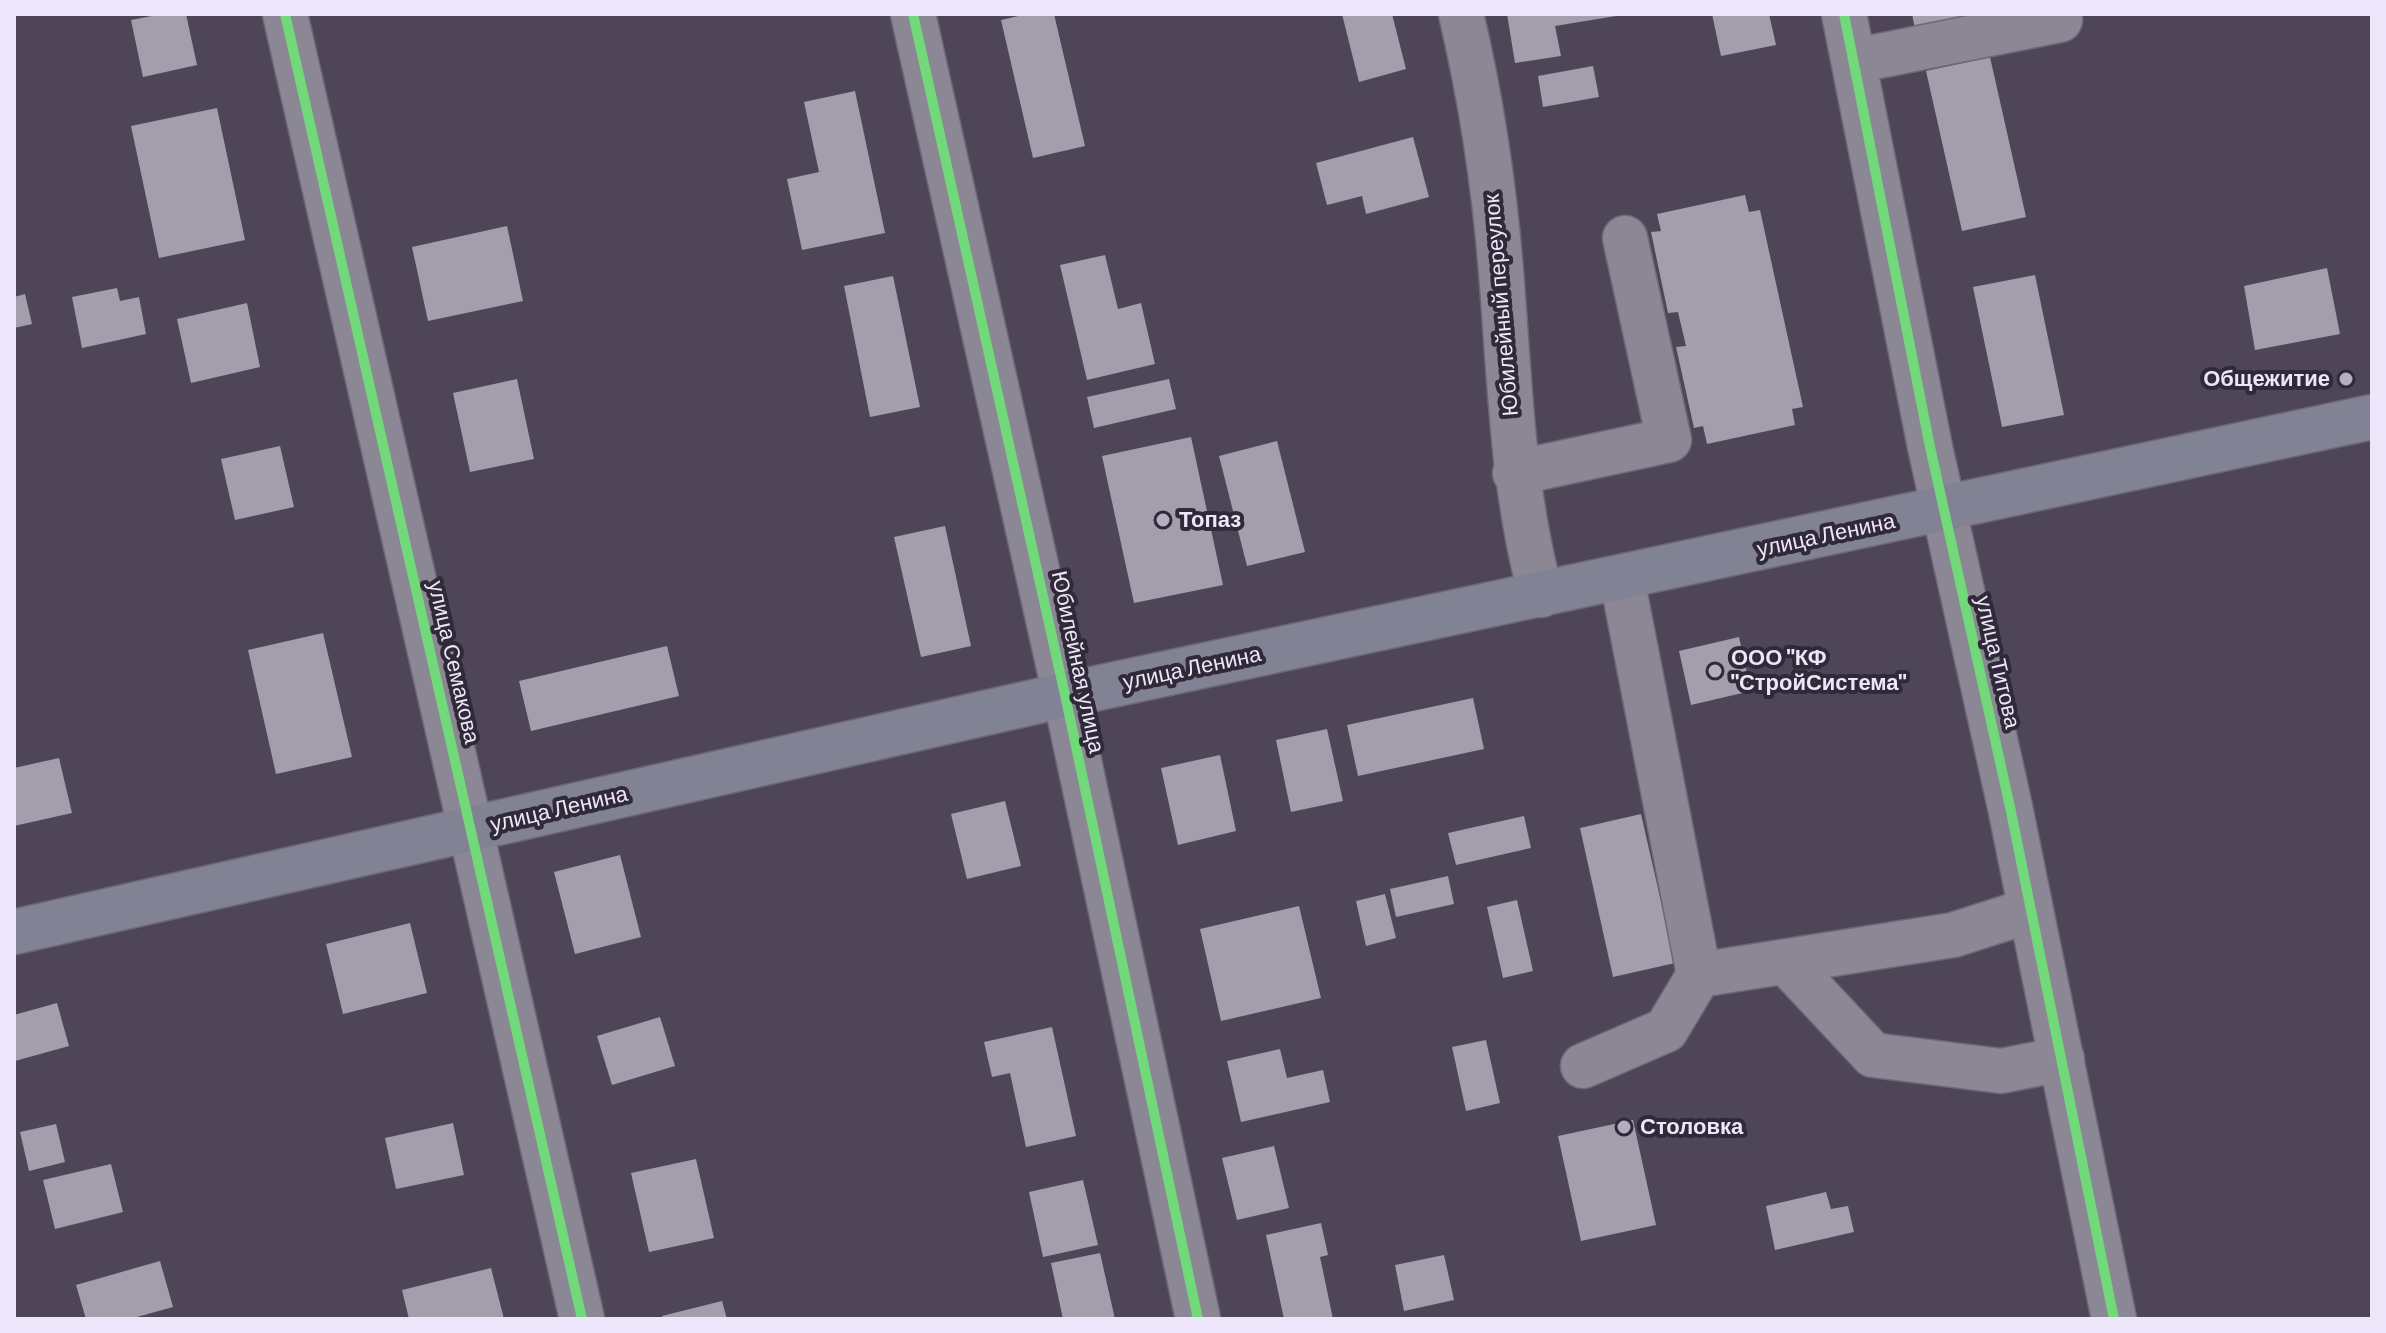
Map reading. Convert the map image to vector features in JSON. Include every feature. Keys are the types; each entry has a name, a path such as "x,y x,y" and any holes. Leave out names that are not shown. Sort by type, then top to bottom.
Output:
{"main road":[{"name":"улица Ленина","path":"14,932 1065,695 1622,579 2372,417"}],"street":[{"name":"улица Семакова","path":"285,14 582,1319"},
{"name":"Юбилейная улица","path":"913,14 1065,695 1198,1319"},
{"name":"Юбилейный переулок","path":"1461,14 1489,168 1501,271 1515,473 1526,539 1541,595"},
{"name":"улица Титова","path":"1844,14 2114,1319"},
{"path":"1854,61 2060,20"},
{"path":"1515,473 1669,440 1625,238"},
{"path":"1583,1066 1666,1030 1699,975 1622,579"},
{"path":"1699,975 1953,935 2031,910"},
{"path":"1786,962 1873,1055 2001,1071 2062,1059"}],"building":[{"path":"162,14 186,14 197,65 143,77 131,20"},
{"path":"1027,14 1054,14 1085,146 1033,158 1001,20"},
{"path":"1342,14 1392,14 1406,69 1359,82"},
{"path":"1507,14 1616,16 1555,26 1561,56 1515,63"},
{"path":"1712,14 1769,14 1776,45 1721,56"},
{"path":"1912,14 1987,14 1915,29"},
{"path":"1990,57 2026,217 1962,231 1926,71"},
{"path":"1593,66 1599,97 1543,107 1538,76"},
{"path":"855,91 885,233 802,250 787,179 819,172 804,102"},
{"path":"217,108 245,240 159,258 131,126"},
{"path":"1413,137 1429,197 1366,214 1362,196 1327,205 1316,163"},
{"path":"1745,195 1749,212 1760,210 1803,407 1792,409 1795,425 1707,444 1703,426 1694,428 1676,347 1686,346 1678,312 1668,313 1651,232 1661,231 1657,214"},
{"path":"507,226 523,301 428,321 412,247"},
{"path":"1105,255 1118,309 1141,303 1155,364 1087,380 1060,265"},
{"path":"2327,268 2340,334 2255,350 2244,286"},
{"path":"2035,275 2064,415 2002,427 1973,287"},
{"path":"893,276 920,407 870,417 844,286"},
{"path":"117,288 120,301 139,297 146,334 82,348 72,297"},
{"path":"25,294 32,324 14,328 14,297"},
{"path":"247,303 260,367 191,383 177,319"},
{"path":"517,379 534,459 470,472 453,393"},
{"path":"1169,379 1176,409 1094,428 1087,397"},
{"name":"Топаз","path":"1191,437 1223,585 1134,603 1102,456"},
{"path":"1277,441 1305,552 1247,566 1219,456"},
{"path":"280,446 294,507 235,520 221,459"},
{"path":"945,526 971,646 921,657 894,537"},
{"path":"323,633 352,757 276,774 248,650"},
{"name":"ООО \"КФ \"СтройСистема\"","path":"1739,637 1751,691 1691,705 1679,651"},
{"path":"667,646 679,696 531,731 519,681"},
{"path":"1473,698 1484,749 1358,776 1347,725"},
{"path":"1327,729 1343,801 1291,812 1276,740"},
{"path":"1220,755 1236,831 1178,845 1161,768"},
{"path":"59,758 72,813 14,826 14,768"},
{"path":"1005,801 1021,866 967,879 951,814"},
{"path":"1641,814 1675,963 1613,977 1580,828"},
{"path":"1524,816 1531,848 1456,865 1448,833"},
{"path":"620,855 641,937 575,954 554,872"},
{"path":"1448,876 1454,904 1396,917 1390,889"},
{"path":"1385,894 1396,938 1366,946 1356,901"},
{"path":"1517,900 1533,971 1503,978 1487,907"},
{"path":"1299,906 1321,998 1221,1021 1200,929"},
{"path":"410,923 427,993 343,1014 326,944"},
{"path":"57,1003 69,1046 15,1061 14,1015"},
{"path":"660,1017 675,1066 612,1085 597,1036"},
{"path":"1052,1027 1076,1136 1026,1147 1010,1073 992,1077 984,1042"},
{"path":"1486,1040 1500,1103 1466,1111 1452,1047"},
{"path":"1280,1049 1287,1078 1323,1070 1330,1102 1241,1122 1227,1061"},
{"path":"1633,1120 1656,1225 1581,1241 1558,1136"},
{"path":"453,1123 464,1175 396,1189 385,1138"},
{"path":"56,1124 65,1162 29,1171 20,1132"},
{"path":"1274,1146 1289,1208 1237,1220 1222,1158"},
{"path":"696,1159 714,1238 649,1252 631,1173"},
{"path":"111,1164 123,1212 55,1229 43,1180"},
{"path":"1083,1180 1098,1245 1043,1257 1029,1192"},
{"path":"1826,1192 1831,1209 1848,1206 1854,1232 1775,1250 1766,1206"},
{"path":"1321,1223 1328,1255 1320,1257 1333,1319 1284,1319 1266,1235"},
{"path":"1100,1253 1115,1319 1063,1319 1051,1263"},
{"path":"1444,1255 1454,1300 1404,1311 1395,1265"},
{"path":"160,1261 173,1307 130,1319 86,1319 76,1285"},
{"path":"491,1268 504,1319 409,1319 402,1290"},
{"path":"722,1301 727,1319 663,1319 662,1316"}],"cycle path":[{"path":"285,14 582,1319"},
{"path":"913,14 1065,695 1198,1319"},
{"path":"1844,14 1930,447 2010,807 2114,1319"}],"place":[{"name":"Общежитие","path":"2346,379"},
{"name":"Топаз","path":"1163,520"},
{"name":"ООО \"КФ \"СтройСистема\"","path":"1715,671"},
{"name":"Столовка","path":"1624,1127"}]}
